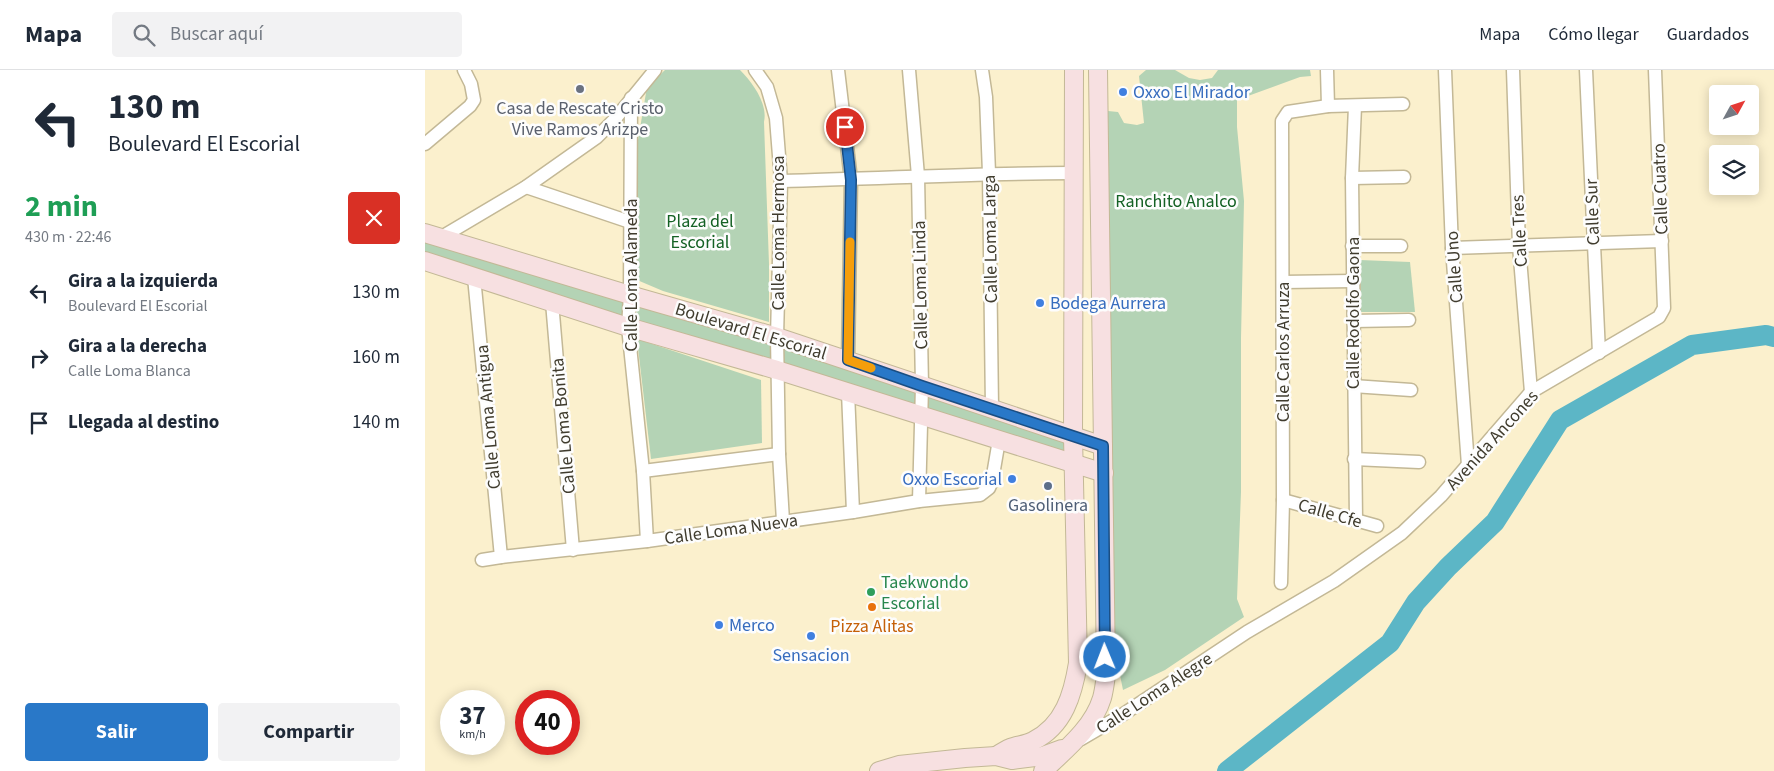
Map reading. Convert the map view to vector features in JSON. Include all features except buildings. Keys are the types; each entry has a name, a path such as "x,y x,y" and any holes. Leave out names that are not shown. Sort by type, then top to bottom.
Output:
{"street":[{"path":"425,144 470,106 474,100 471,84 464,70"},
{"path":"432,235 526,187 597,137 615,119 655,70"},
{"name":"Calle Loma Hermosa","path":"755,70 767,86 776,118 781,181 777,370 783,521"},
{"path":"837,70 851,180 848,360"},
{"name":"Calle Loma Linda","path":"909,70 918,176 922,386 919,501"},
{"name":"Calle Loma Larga","path":"981,70 986,97 989,173 992,409"},
{"path":"1327,70 1328,106 1403,104"},
{"name":"Calle Uno","path":"1445,70 1453,248 1468,465"},
{"name":"Calle Tres","path":"1513,70 1519,246 1531,392"},
{"name":"Calle Sur","path":"1587,70 1599,353"},
{"name":"Calle Cuatro","path":"1655,70 1664,308"},
{"path":"996,756 1011,748 1033,741 1046,732 1057,722 1066,709 1074,688 1078,662 1073,464 1074,74 1102,71 1106,675 1102,698 1093,717 1071,744 1043,771"},
{"name":"Calle Loma Alameda","path":"631,98 630,295 628,327 643,471 647,541"},
{"name":"Calle Carlos Arruza","path":"1281,583 1283,500 1282,120 1288,112 1328,106"},
{"name":"Calle Rodolfo Gaona","path":"1355,106 1352,178 1355,520"},
{"path":"781,181 851,180 989,173 1073,172"},
{"path":"1352,178 1404,178"},
{"path":"526,187 630,222"},
{"name":"Boulevard El Escorial","path":"432,235 777,337 1103,446"},
{"path":"1453,248 1662,241"},
{"path":"1352,246 1401,246"},
{"name":"Boulevard El Escorial","path":"425,262 628,327 777,370 1104,473"},
{"name":"Calle Loma Antigua","path":"474,277 501,557"},
{"path":"1283,282 1353,281"},
{"name":"Calle Loma Bonita","path":"552,302 573,550"},
{"name":"Avenida Ancones","path":"1402,533 1441,496 1531,392 1659,318 1664,308"},
{"path":"1353,321 1409,320"},
{"path":"1353,386 1411,390"},
{"path":"848,392 853,512"},
{"name":"Calle Loma Nueva","path":"482,560 647,541 919,501 980,495 989,488 992,481 999,440"},
{"path":"643,471 779,454"},
{"path":"1354,459 1419,462"},
{"name":"Calle Cfe","path":"1283,500 1377,526"},
{"name":"Calle Loma Alegre","path":"879,771 899,765 996,756 1012,760 1043,756 1071,744 1122,715 1247,632 1334,581 1402,533"}],"green space":[{"name":"Plaza del Escorial","path":"665,70 740,70 750,81 762,101 765,115 769,322 663,291 630,277 637,146 647,87"},
{"name":"Ranchito Analco","path":"1146,70 1175,70 1189,78 1200,80 1212,78 1218,70 1310,70 1311,76 1300,77 1237,100 1237,127 1244,201 1241,338 1241,492 1237,599 1244,617 1165,670 1123,690 1110,625 1108,111 1118,112 1124,123 1137,125 1144,123 1139,76"},
{"path":"425,233 629,296 627,326 425,261"},
{"path":"1360,260 1410,262 1415,312 1361,312"},
{"path":"630,296 776,338 777,369 628,327"},
{"path":"778,338 921,387 920,415 779,369"},
{"path":"637,339 761,380 762,443 651,459"},
{"path":"923,388 1071,437 1072,462 922,413"}],"waterway":[{"path":"1227,771 1390,643 1416,602 1448,567 1495,522 1560,420 1692,345 1766,335 1774,337"}],"slow traffic":[{"path":"850,242 848,360 871,368"}],"place":[{"name":"Casa de Rescate Cristo Vive Ramos Arizpe","path":"580,89"},
{"name":"Oxxo El Mirador","path":"1123,92"},
{"name":"Bodega Aurrera","path":"1040,303"},
{"name":"Oxxo Escorial","path":"1012,479"},
{"name":"Gasolinera","path":"1048,486"},
{"name":"Taekwondo Escorial","path":"871,592"},
{"name":"Pizza Alitas","path":"872,607"},
{"name":"Merco","path":"719,625"},
{"name":"Sensacion","path":"811,636"}],"route":[{"path":"845,127 851,180 848,360 1103,446 1105,657"}]}
